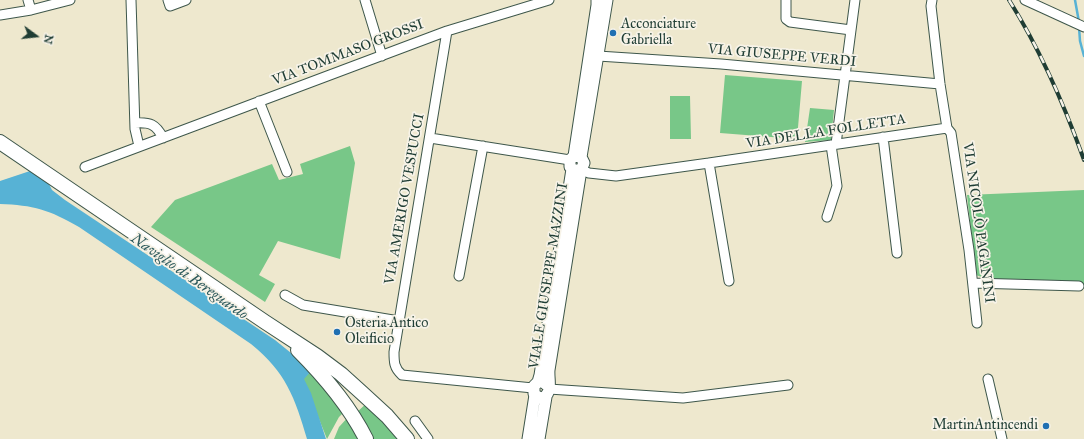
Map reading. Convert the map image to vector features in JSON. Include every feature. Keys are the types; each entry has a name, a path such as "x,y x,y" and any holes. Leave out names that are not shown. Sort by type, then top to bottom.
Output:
{"main road":[{"path":"0,142 342,374 387,416 407,439"},
{"path":"265,322 299,350 334,388 357,421 366,439"}],"street":[{"path":"28,0 31,10"},
{"path":"0,15 31,10 70,0"},
{"path":"131,0 135,123 139,146"},
{"path":"168,0 170,6 186,0"},
{"path":"365,0 382,56"},
{"name":"VIA TOMMASO GROSSI","path":"85,167 447,31 549,0"},
{"name":"VIALE GIUSEPPE MAZZINI","path":"539,439 542,390 576,162 597,0"},
{"name":"VIALE GIUSEPPE MAZZINI","path":"576,162 598,56 607,0"},
{"path":"786,0 786,19 790,22 851,30"},
{"path":"827,217 836,186 834,145 855,0"},
{"path":"932,0 931,6 940,84 947,128"},
{"path":"1025,0 1084,27"},
{"name":"VIA AMERIGO VESPUCCI","path":"447,31 398,321 394,364 396,371 402,375 542,390"},
{"name":"VIA GIUSEPPE VERDI","path":"598,56 721,64 940,84"},
{"name":"VIA TOMMASO GROSSI","path":"260,101 287,172"},
{"path":"135,123 144,123 157,128 163,138"},
{"name":"VIA DELLA FOLLETTA","path":"430,138 576,162 589,173 616,176 947,128"},
{"name":"VIA NICOLÒ PAGANINI","path":"947,128 951,133 969,250 977,323"},
{"path":"883,137 897,253"},
{"path":"459,276 483,146"},
{"path":"709,163 729,280"},
{"path":"973,283 1079,286"},
{"path":"285,295 303,304 398,321"},
{"path":"988,379 1002,439"},
{"path":"542,390 683,398 788,385"},
{"name":"VIALE GIUSEPPE MAZZINI","path":"528,439 542,390"},
{"path":"415,421 428,439"}],"green space":[{"path":"725,75 802,81 797,139 720,133"},
{"path":"670,96 690,96 691,139 670,139"},
{"path":"810,108 834,110 831,140 805,142"},
{"path":"350,146 355,163 340,259 278,241 259,275 275,284 265,302 151,227 175,200 272,164 279,180 303,174 300,164"},
{"path":"1084,190 1084,284 984,278 976,275 967,195"},
{"path":"312,370 345,411 339,417 327,439 303,379"},
{"path":"368,402 403,439 370,439 356,413"},
{"path":"349,416 362,439 334,439 339,427"}],"water":[{"name":"Naviglio di Bereguardo","path":"30,171 48,182 52,190 65,200 275,340 312,370 304,379 311,393 326,439 307,439 288,387 273,365 251,344 69,221 32,207 0,204 0,181"}],"waterway":[{"path":"1075,0 1079,22"},
{"path":"1079,27 1080,41 1084,56"}],"railway":[{"path":"1009,0 1042,58 1084,160"}],"place":[{"name":"Acconciature Gabriella","path":"613,33"},
{"name":"Osteria Antico Oleificio","path":"337,332"},
{"name":"MartinAntincendi","path":"1046,426"}]}
